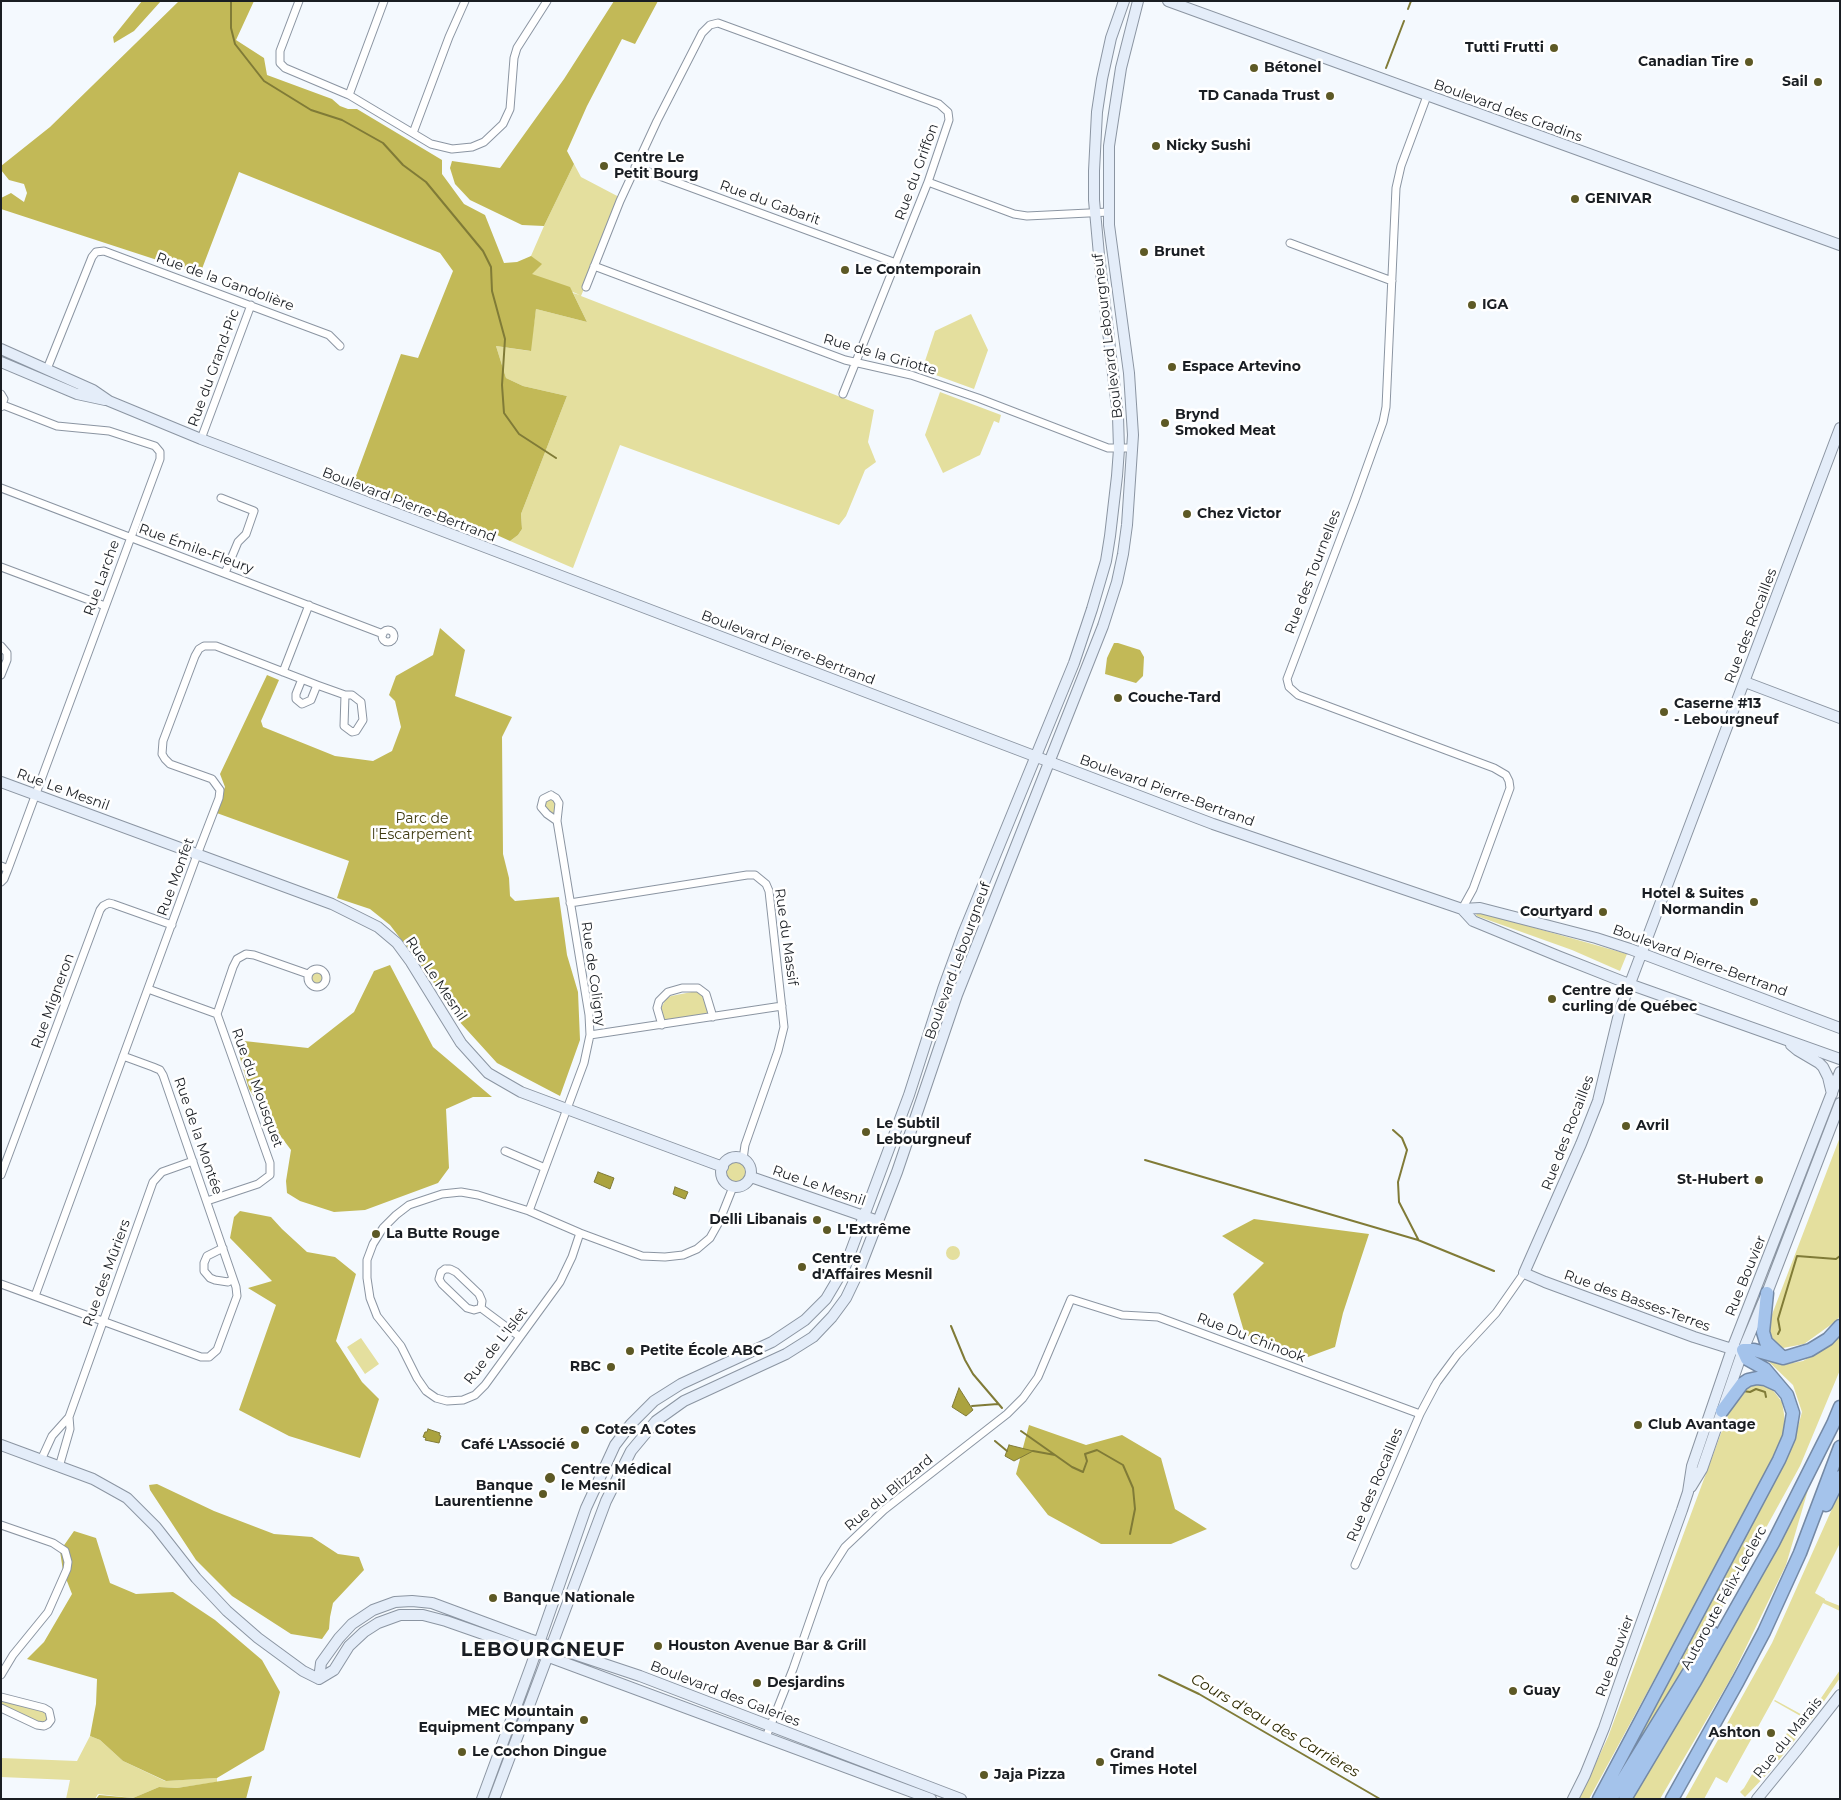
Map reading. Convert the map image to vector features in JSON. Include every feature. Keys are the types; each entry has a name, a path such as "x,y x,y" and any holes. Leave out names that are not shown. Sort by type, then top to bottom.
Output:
{"highway":[{"path":"1767,1293 1763,1322 1764,1337 1766,1342 1783,1358"},
{"path":"1737,1350 1754,1350 1783,1358 1810,1350 1828,1339 1840,1326"},
{"path":"1599,1799 1779,1460 1789,1436 1793,1413 1787,1394 1765,1369 1747,1359 1737,1350"},
{"path":"1722,1411 1742,1384 1748,1380 1765,1379 1782,1387"},
{"name":"Autoroute Félix-Leclerc","path":"1625,1799 1773,1543 1840,1407"},
{"path":"1800,1553 1840,1447"},
{"path":"1672,1799 1764,1632 1800,1553 1840,1477"},
{"path":"1611,1799 1791,1504"}],"main road":[{"name":"Boulevard Lebourgneuf","path":"482,1799 532,1666 535,1652 590,1498 615,1445 631,1424 654,1401 681,1384 772,1342 805,1320 826,1299 844,1267 909,1094 960,943 1034,757 1074,663 1092,609 1110,536 1116,499 1119,449 1114,378 1094,212 1094,171 1098,103 1108,52 1124,1"},
{"name":"Boulevard Lebourgneuf","path":"494,1799 549,1657 606,1501 631,1451 656,1421 684,1401 786,1354 812,1337 832,1317 846,1298 878,1221 935,1066 957,995 1103,626 1116,582 1127,525 1133,448 1129,373 1112,254 1109,212 1109,151 1126,44 1138,1"},
{"name":"Boulevard des Gradins","path":"1168,1 1840,245"},
{"name":"Boulevard Pierre-Bertrand","path":"1,349 92,390 108,401"},
{"name":"Boulevard Pierre-Bertrand","path":"1,362 78,394 108,401 201,439 1213,824 1462,909 1480,908 1596,938 1840,1028"},
{"name":"Rue des Rocailles","path":"1524,1273 1598,1101 1620,1010 1840,428"},
{"path":"1745,682 1840,718"},
{"name":"Rue Le Mesnil","path":"1,782 332,904 378,927 402,950 461,1043 488,1073 521,1092 723,1166"},
{"name":"Boulevard Pierre-Bertrand","path":"1462,909 1473,921 1630,984 1840,1059"},
{"path":"1787,1041 1797,1050 1814,1059 1822,1067 1828,1077 1832,1094"},
{"name":"Rue Bouvier","path":"1573,1799 1604,1728 1688,1492 1692,1466 1840,1072"},
{"name":"Rue Bouvier","path":"1688,1492 1702,1469 1722,1411 1737,1350 1767,1293 1837,1116 1840,1103"},
{"path":"732,1158 743,1159 751,1168 750,1177 744,1185 733,1187 724,1180 723,1166 732,1158"},
{"name":"Rue Le Mesnil","path":"750,1177 878,1221"},
{"name":"Rue des Basses-Terres","path":"1524,1273 1626,1312 1737,1350"},
{"path":"1,1445 93,1479 127,1498 156,1527 196,1578 227,1611 258,1638 303,1671 319,1679"},
{"name":"Boulevard des Galeries","path":"319,1679 321,1663 339,1638 352,1624 372,1610 395,1602 432,1603 640,1676 961,1799"},
{"name":"Boulevard des Galeries","path":"319,1679 334,1670 349,1646 364,1632 378,1623 400,1615 424,1615 549,1657 931,1799"},
{"name":"Rue du Marais","path":"1757,1799 1840,1695"}],"street":[{"path":"298,1 280,51 280,63 285,68 349,94 431,144 452,149 472,147 484,142 496,133 503,124 510,109 514,58 517,48 547,1"},
{"path":"349,94 384,1"},
{"path":"412,132 465,1"},
{"name":"Rue du Griffon","path":"635,167 702,32 710,25 718,22 944,107 948,112 949,120 928,182 843,394"},
{"name":"Rue des Tournelles","path":"1427,96 1398,177 1396,188 1386,407 1383,422 1287,679 1289,687 1298,695 1501,771 1506,775 1510,788 1473,889 1462,909"},
{"path":"586,287 635,167"},
{"name":"Rue du Gabarit","path":"635,167 896,263"},
{"path":"928,182 1014,214 1027,216 1109,212"},
{"path":"1290,243 1392,281"},
{"name":"Rue de la Gandolière","path":"47,369 92,257 96,252 104,251 329,335 340,346"},
{"name":"Rue de la Griotte","path":"594,266 845,360 911,375 978,398 1108,448 1133,448"},
{"name":"Rue du Grand-Pic","path":"201,439 250,305"},
{"name":"Rue Larche","path":"1,394 4,399 2,406 57,426 109,431 155,446 160,452 160,459 36,795 5,867 4,879 1,882"},
{"name":"Rue Émile-Fleury","path":"1,488 382,634"},
{"path":"221,498 254,511 246,534 238,542 225,573"},
{"path":"1,567 105,606"},
{"path":"309,605 284,672 344,695 352,695 361,702 363,720 360,727 352,732 344,726 344,695"},
{"path":"1,646 5,648 7,660 1,676"},
{"name":"Rue Monfet","path":"34,1296 219,798 220,790 212,779 170,764 165,759 161,749 195,656 204,646 216,646 284,672"},
{"path":"302,679 296,694 296,699 302,704 311,700 317,685"},
{"name":"Rue de Coligny","path":"529,1211 584,1063 590,1035 589,1015 556,821"},
{"name":"Rue du Massif","path":"570,903 755,875 766,884 769,891 784,1027 778,1051 744,1145 743,1159"},
{"name":"Rue Migneron","path":"1,1175 100,910 109,903 114,904 172,925"},
{"path":"217,1014 233,967 241,956 246,954 254,955 308,974"},
{"path":"662,1025 658,1008 659,1001 668,992 682,988 698,988 706,994 713,1017"},
{"name":"Rue du Mousquet","path":"148,989 217,1014 271,1170 270,1175 258,1184 207,1201"},
{"path":"590,1035 782,1006"},
{"name":"Rue de la Montée","path":"102,1322 201,1357 209,1357 217,1350 237,1296 194,1161 163,1075 160,1070 153,1066 123,1056"},
{"path":"505,1151 545,1168"},
{"name":"Rue des Mûriers","path":"41,1460 52,1436 69,1416 152,1182 162,1172 194,1161"},
{"name":"Rue de L'Islet","path":"580,1232 572,1257 560,1282 485,1386 475,1395 463,1400 447,1401 436,1398 426,1391 417,1378 401,1346 377,1316 370,1298 367,1278 367,1260 373,1244 383,1228 409,1205 425,1198 442,1194 461,1192 478,1195 529,1211 642,1256 665,1258 683,1255 697,1249 710,1238 719,1222 733,1187"},
{"path":"223,1248 207,1256 204,1263 204,1271 210,1278 215,1280 228,1282 233,1279"},
{"path":"445,1269 450,1269 456,1272 479,1294 482,1301 481,1308 474,1310 467,1308 442,1284 439,1278 441,1272 445,1269"},
{"name":"Rue des Rocailles","path":"1355,1565 1420,1414 1437,1382 1458,1355 1496,1313 1524,1273"},
{"path":"1,1284 102,1322"},
{"name":"Rue Du Chinook","path":"1070,1299 1122,1315 1158,1317 1420,1414"},
{"name":"Rue du Blizzard","path":"766,1737 793,1669 824,1580 845,1547 884,1510 1007,1414 1023,1398 1038,1377 1070,1299"},
{"path":"481,1308 520,1337"},
{"name":"Rue des Mûriers","path":"59,1467 70,1429 69,1416"},
{"path":"1,1525 54,1543 65,1551 68,1562 67,1569 48,1612 13,1654 1,1675"},
{"path":"1,1697 44,1708 49,1711 51,1720 44,1726 37,1725 1,1708"}],"shaded area":[{"path":"574,164 581,177 621,198 581,296 874,410 868,442 876,462 865,470 846,516 839,525 620,445 573,568 510,541 522,529 521,514 567,396 523,386 506,378 496,346 530,351 536,309 587,322 573,293 580,295 524,272"},
{"path":"971,314 988,350 974,389 922,370 935,331"},
{"path":"940,392 1001,415 999,423 994,421 980,455 943,473 925,435"},
{"path":"551,799 556,806 555,817 545,808 544,802"},
{"path":"1478,912 1627,954 1620,971 1572,950 1477,916"},
{"path":"315,969 323,971 326,976 325,983 320,987 315,987 308,982 308,974 306,973"},
{"path":"697,991 706,998 709,1014 664,1021 661,1008 666,999 671,996"},
{"path":"1840,1137 1840,1316 1804,1344 1783,1348 1771,1339 1768,1325"},
{"path":"736,1157 742,1158 750,1166 750,1178 742,1186 736,1187 730,1186 722,1178 721,1172 722,1166 730,1158"},
{"path":"598,1172 614,1178 610,1189 594,1182"},
{"path":"675,1187 688,1192 685,1199 673,1194"},
{"path":"950,1246 956,1246 960,1253 956,1260 950,1260 946,1256 946,1250"},
{"path":"1840,1333 1840,1370 1800,1466 1712,1626 1609,1788 1714,1597 1786,1459 1796,1434 1802,1412 1793,1385 1767,1360 1782,1365 1803,1361 1826,1348"},
{"path":"361,1338 379,1364 365,1374 347,1347"},
{"path":"1761,1384 1772,1389 1782,1402 1785,1427 1778,1447 1711,1575 1589,1799 1579,1799 1608,1737 1733,1401 1750,1385"},
{"path":"959,1388 973,1410 966,1416 952,1407"},
{"path":"428,1429 440,1433 439,1443 425,1440 426,1438 423,1437"},
{"path":"1009,1445 1033,1451 1014,1461 1005,1456"},
{"path":"1808,1490 1786,1565 1731,1678 1660,1799 1631,1799 1749,1598"},
{"path":"1840,1491 1840,1543 1815,1593 1825,1600 1840,1606 1840,1611 1823,1603 1727,1783 1716,1777 1704,1799 1685,1799 1772,1643"},
{"path":"1840,1670 1840,1678 1820,1707 1817,1704"},
{"path":"1,1697 44,1708 51,1715 44,1726 1,1708"},
{"path":"1775,1700 1808,1718 1812,1713 1815,1715 1804,1727 1801,1723 1804,1718"},
{"path":"1794,1732 1798,1736 1779,1760 1777,1760 1775,1754 1787,1733 1791,1735"},
{"path":"90,1736 100,1740 123,1761 165,1781 217,1778 217,1782 177,1788 159,1787 133,1798 98,1794 95,1799 66,1799 70,1780 1,1777 1,1758 77,1761"},
{"path":"1758,1764 1764,1767 1767,1765 1771,1770 1745,1797 1740,1792"}],"green space":[{"path":"142,1 161,1 134,31 114,43 113,37"},
{"path":"179,1 254,1 236,40 264,58 267,75 332,99 340,106 348,109 357,109 442,160 442,174 464,204 485,215 504,263 517,262 531,256 542,264 532,274 570,287 587,322 536,309 531,351 496,346 506,378 523,386 567,396 521,514 522,529 510,541 477,526 451,520 353,484 401,354 418,358 453,271 440,253 239,172 200,274 1,209 1,198 11,193 24,202 27,193 24,184 9,180 1,170 1,166 50,127"},
{"path":"614,1 658,1 635,44 622,39 587,106 567,151 574,164 544,226 522,225 470,200 455,184 450,168 452,161 500,168 564,79"},
{"name":"Parc de l'Escarpement","path":"440,628 465,650 455,696 512,717 502,737 503,854 509,878 510,896 515,901 559,897 567,955 578,992 580,1040 560,1096 497,1063 457,1019 430,977 390,925 370,909 337,898 349,861 214,812 225,787 220,774 267,675 279,680 261,721 263,727 335,756 373,761 392,751 401,727 395,701 389,695 396,676 433,655"},
{"path":"1114,643 1140,650 1144,657 1143,676 1136,683 1105,674 1107,658"},
{"path":"390,965 433,1047 492,1097 473,1097 446,1109 449,1168 438,1183 365,1210 334,1212 300,1201 287,1193 286,1181 291,1150 249,1089 235,1040 308,1048 354,1012 374,971"},
{"path":"240,1211 271,1217 307,1252 335,1257 356,1274 336,1341 362,1382 379,1399 360,1458 289,1436 239,1410 276,1305 248,1288 272,1281 230,1238 234,1217"},
{"path":"1254,1219 1369,1234 1343,1313 1335,1347 1308,1357 1245,1335 1233,1294 1264,1263 1222,1236"},
{"path":"1029,1425 1086,1445 1122,1435 1161,1458 1175,1509 1207,1529 1171,1544 1101,1544 1048,1515 1016,1474"},
{"path":"157,1484 214,1511 274,1534 312,1537 338,1554 359,1557 364,1570 333,1603 329,1629 322,1639 291,1634 232,1596 196,1560 150,1490 149,1485"},
{"path":"74,1531 96,1538 110,1583 136,1594 173,1592 215,1620 262,1660 280,1692 264,1750 217,1778 166,1781 123,1761 100,1740 90,1736 96,1704 97,1679 27,1659 44,1642 72,1594 63,1571 60,1551"},
{"path":"252,1776 246,1799 96,1799 99,1795 133,1798 159,1787 177,1788"}],"waterway":[{"path":"231,1 231,28 235,44 264,81 311,110 342,120 383,143 403,165 426,182 483,251 491,267 492,291 505,339 502,385 504,413 519,434 556,458"},
{"path":"1408,9 1411,1"},
{"path":"1386,68 1404,21"},
{"path":"1393,1130 1402,1138 1407,1150 1398,1182 1399,1202 1418,1239"},
{"path":"1145,1160 1418,1240 1494,1271"},
{"path":"1778,1334 1780,1330 1778,1319 1797,1256 1836,1259 1840,1256"},
{"name":"Cours d'eau des Carrières","path":"951,1326 973,1374 1002,1408"},
{"path":"1743,1391 1750,1392 1756,1389 1765,1392 1766,1397"},
{"path":"972,1406 998,1404"},
{"name":"Cours d'eau des Carrières","path":"1021,1431 1072,1467 1083,1472 1087,1461 1085,1454 1097,1450 1123,1465 1133,1488 1135,1509 1130,1534"},
{"path":"995,1441 1007,1451"},
{"path":"1033,1451 1055,1455"},
{"name":"Cours d'eau des Carrières","path":"1159,1675 1199,1694 1380,1799"}],"place":[{"name":"Tutti Frutti","path":"1554,48"},
{"name":"Canadian Tire","path":"1749,62"},
{"name":"Bétonel","path":"1254,68"},
{"name":"Sail","path":"1818,82"},
{"name":"TD Canada Trust","path":"1330,96"},
{"name":"Nicky Sushi","path":"1156,146"},
{"name":"Centre Le Petit Bourg","path":"604,166"},
{"name":"GENIVAR","path":"1575,199"},
{"name":"Brunet","path":"1144,252"},
{"name":"Le Contemporain","path":"845,270"},
{"name":"IGA","path":"1472,305"},
{"name":"Espace Artevino","path":"1172,367"},
{"name":"Brynd Smoked Meat","path":"1165,423"},
{"name":"Chez Victor","path":"1187,514"},
{"name":"Couche-Tard","path":"1118,698"},
{"name":"Caserne #13 - Lebourgneuf","path":"1664,712"},
{"name":"Hotel & Suites Normandin","path":"1754,902"},
{"name":"Courtyard","path":"1603,912"},
{"name":"Centre de curling de Québec","path":"1552,999"},
{"name":"Avril","path":"1626,1126"},
{"name":"Le Subtil Lebourgneuf","path":"866,1132"},
{"name":"St-Hubert","path":"1759,1180"},
{"name":"Delli Libanais","path":"817,1220"},
{"name":"L'Extrême","path":"827,1230"},
{"name":"La Butte Rouge","path":"376,1234"},
{"name":"Centre d'Affaires Mesnil","path":"802,1267"},
{"name":"Petite École ABC","path":"630,1351"},
{"name":"RBC","path":"611,1367"},
{"name":"Club Avantage","path":"1638,1425"},
{"name":"Cotes A Cotes","path":"585,1430"},
{"name":"Café L'Associé","path":"575,1445"},
{"name":"Centre Médical le Mesnil","path":"550,1478"},
{"name":"Banque Laurentienne","path":"543,1494"},
{"name":"Banque Nationale","path":"493,1598"},
{"name":"Houston Avenue Bar & Grill","path":"658,1646"},
{"name":"Desjardins","path":"757,1683"},
{"name":"Guay","path":"1513,1691"},
{"name":"MEC Mountain Equipment Company","path":"584,1720"},
{"name":"Ashton","path":"1771,1733"},
{"name":"Le Cochon Dingue","path":"462,1752"},
{"name":"Grand Times Hotel","path":"1100,1762"},
{"name":"Jaja Pizza","path":"984,1775"}],"district":[{"name":"LEBOURGNEUF","path":"543,1650"}]}
